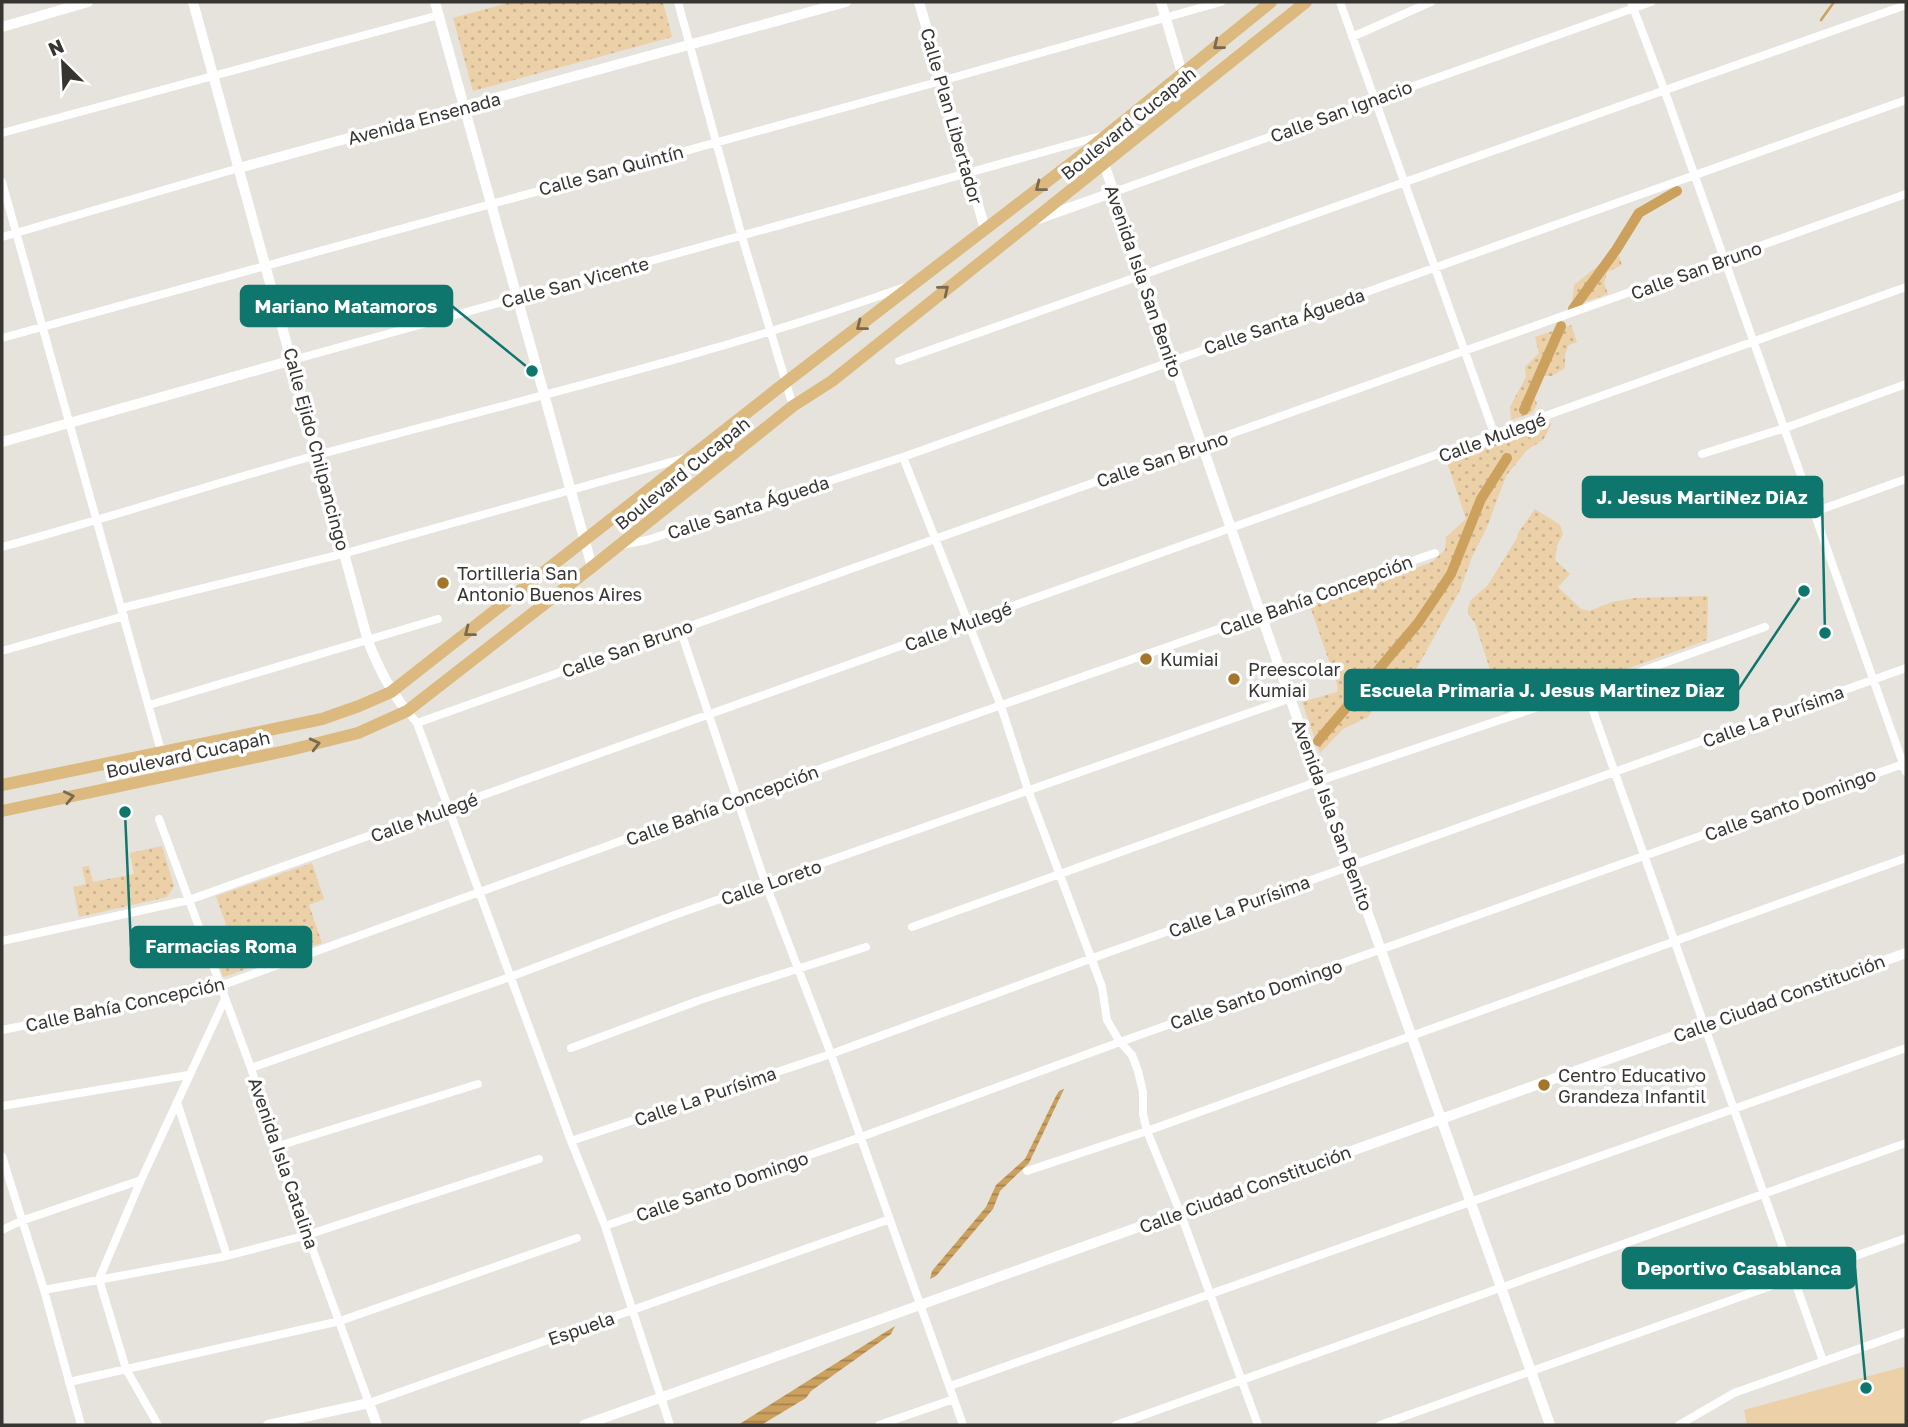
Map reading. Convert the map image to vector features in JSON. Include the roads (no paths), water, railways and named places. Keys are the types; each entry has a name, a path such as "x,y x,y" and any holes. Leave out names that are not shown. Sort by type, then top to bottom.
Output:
{"main road":[{"name":"Boulevard Cucapah","path":"2,785 322,719 391,692 786,382 1107,135 1271,2"},
{"name":"Boulevard Cucapah","path":"2,811 358,733 407,711 793,406 832,381 1306,2"},
{"name":"Avenida Isla San Benito","path":"1104,164 1230,530 1533,1371 1550,1425"},
{"name":"Calle San Ignacio","path":"1031,222 1114,192"},
{"path":"820,358 819,367 823,376 832,381"}],"street":[{"path":"2,27 88,2"},
{"name":"Calle Ejido Chilpancingo","path":"193,2 368,641 376,664 391,692 407,711"},
{"path":"435,2 592,567"},
{"path":"678,2 742,237 793,406"},
{"name":"Avenida Ensenada","path":"2,237 846,2"},
{"name":"Calle Plan Libertador","path":"919,2 985,229"},
{"path":"1161,2 1189,97"},
{"name":"Calle San Quintín","path":"2,338 1221,2"},
{"path":"1340,2 1495,436"},
{"path":"1352,37 1431,2"},
{"name":"Calle San Ignacio","path":"1114,192 1632,5 1651,2"},
{"path":"1632,5 1905,766"},
{"path":"899,362 1906,5"},
{"path":"2,133 439,15"},
{"name":"Calle Santa Águeda","path":"619,546 647,540 903,457 1906,100"},
{"name":"Calle San Vicente","path":"2,442 1107,135"},
{"path":"2,182 168,776"},
{"name":"Calle San Bruno","path":"417,723 1906,194"},
{"path":"2,547 318,455 772,332 918,282"},
{"name":"Calle Mulegé","path":"2,941 189,900 1495,436 1906,287"},
{"path":"1702,454 1785,428 1906,384"},
{"path":"2,651 123,612 346,553 691,456"},
{"path":"903,457 1001,706 1028,790 1102,987 1107,1020 1132,1055 1138,1071 1147,1131 1180,1212 1258,1425"},
{"path":"1814,512 1906,479"},
{"name":"Calle Bahía Concepción","path":"2,1030 220,986 738,799 1435,553"},
{"path":"149,705 438,619"},
{"path":"912,927 1319,781 1765,627"},
{"path":"680,629 766,885 831,1054 964,1425"},
{"name":"Calle La Purísima","path":"571,1141 831,1054 1090,958 1906,668"},
{"path":"1586,691 1824,1361"},
{"name":"Calle Loreto","path":"251,1068 510,977 668,917 766,885 1291,698"},
{"path":"407,711 417,723 605,1226 670,1425"},
{"name":"Calle Santo Domingo","path":"605,1226 1644,856 1905,766"},
{"name":"Avenida Isla Catalina","path":"159,818 377,1425"},
{"path":"1027,1171 1147,1131 1906,858"},
{"path":"571,1048 703,999 866,947"},
{"name":"Calle Ciudad Constitución","path":"584,1425 1906,953"},
{"path":"158,1425 126,1369 99,1279 141,1180 225,999"},
{"path":"950,1386 1906,1048"},
{"path":"2,1106 188,1076"},
{"path":"275,1147 478,1084"},
{"path":"177,1102 227,1256"},
{"path":"1116,1425 1906,1143"},
{"path":"2,1156 44,1290 81,1425"},
{"path":"44,1290 227,1256 307,1235 539,1159"},
{"path":"2,1230 141,1180"},
{"name":"Espuela","path":"268,1425 369,1403 890,1219"},
{"path":"69,1382 340,1321 577,1238"},
{"path":"1380,1425 1906,1238"},
{"path":"1679,1425 1734,1393 1906,1332"},
{"path":"878,1425 954,1399"}],"waterway":[{"path":"1821,20 1834,2"},
{"path":"1573,309 1639,213 1677,191"},
{"path":"1524,410 1561,326"},
{"path":"1318,741 1418,623 1451,574 1481,499 1507,458"}],"place":[{"name":"Mariano Matamoros","path":"532,371"},
{"name":"Tortilleria San Antonio Buenos Aires","path":"443,583"},
{"name":"Escuela Primaria J. Jesus Martinez Diaz","path":"1804,591"},
{"name":"J. Jesus MartiNez DiAz","path":"1825,633"},
{"name":"Kumiai","path":"1146,659"},
{"name":"Preescolar Kumiai","path":"1234,679"},
{"name":"Farmacias Roma","path":"125,812"},
{"name":"Centro Educativo Grandeza Infantil","path":"1544,1085"},
{"name":"Deportivo Casablanca","path":"1866,1388"}]}
